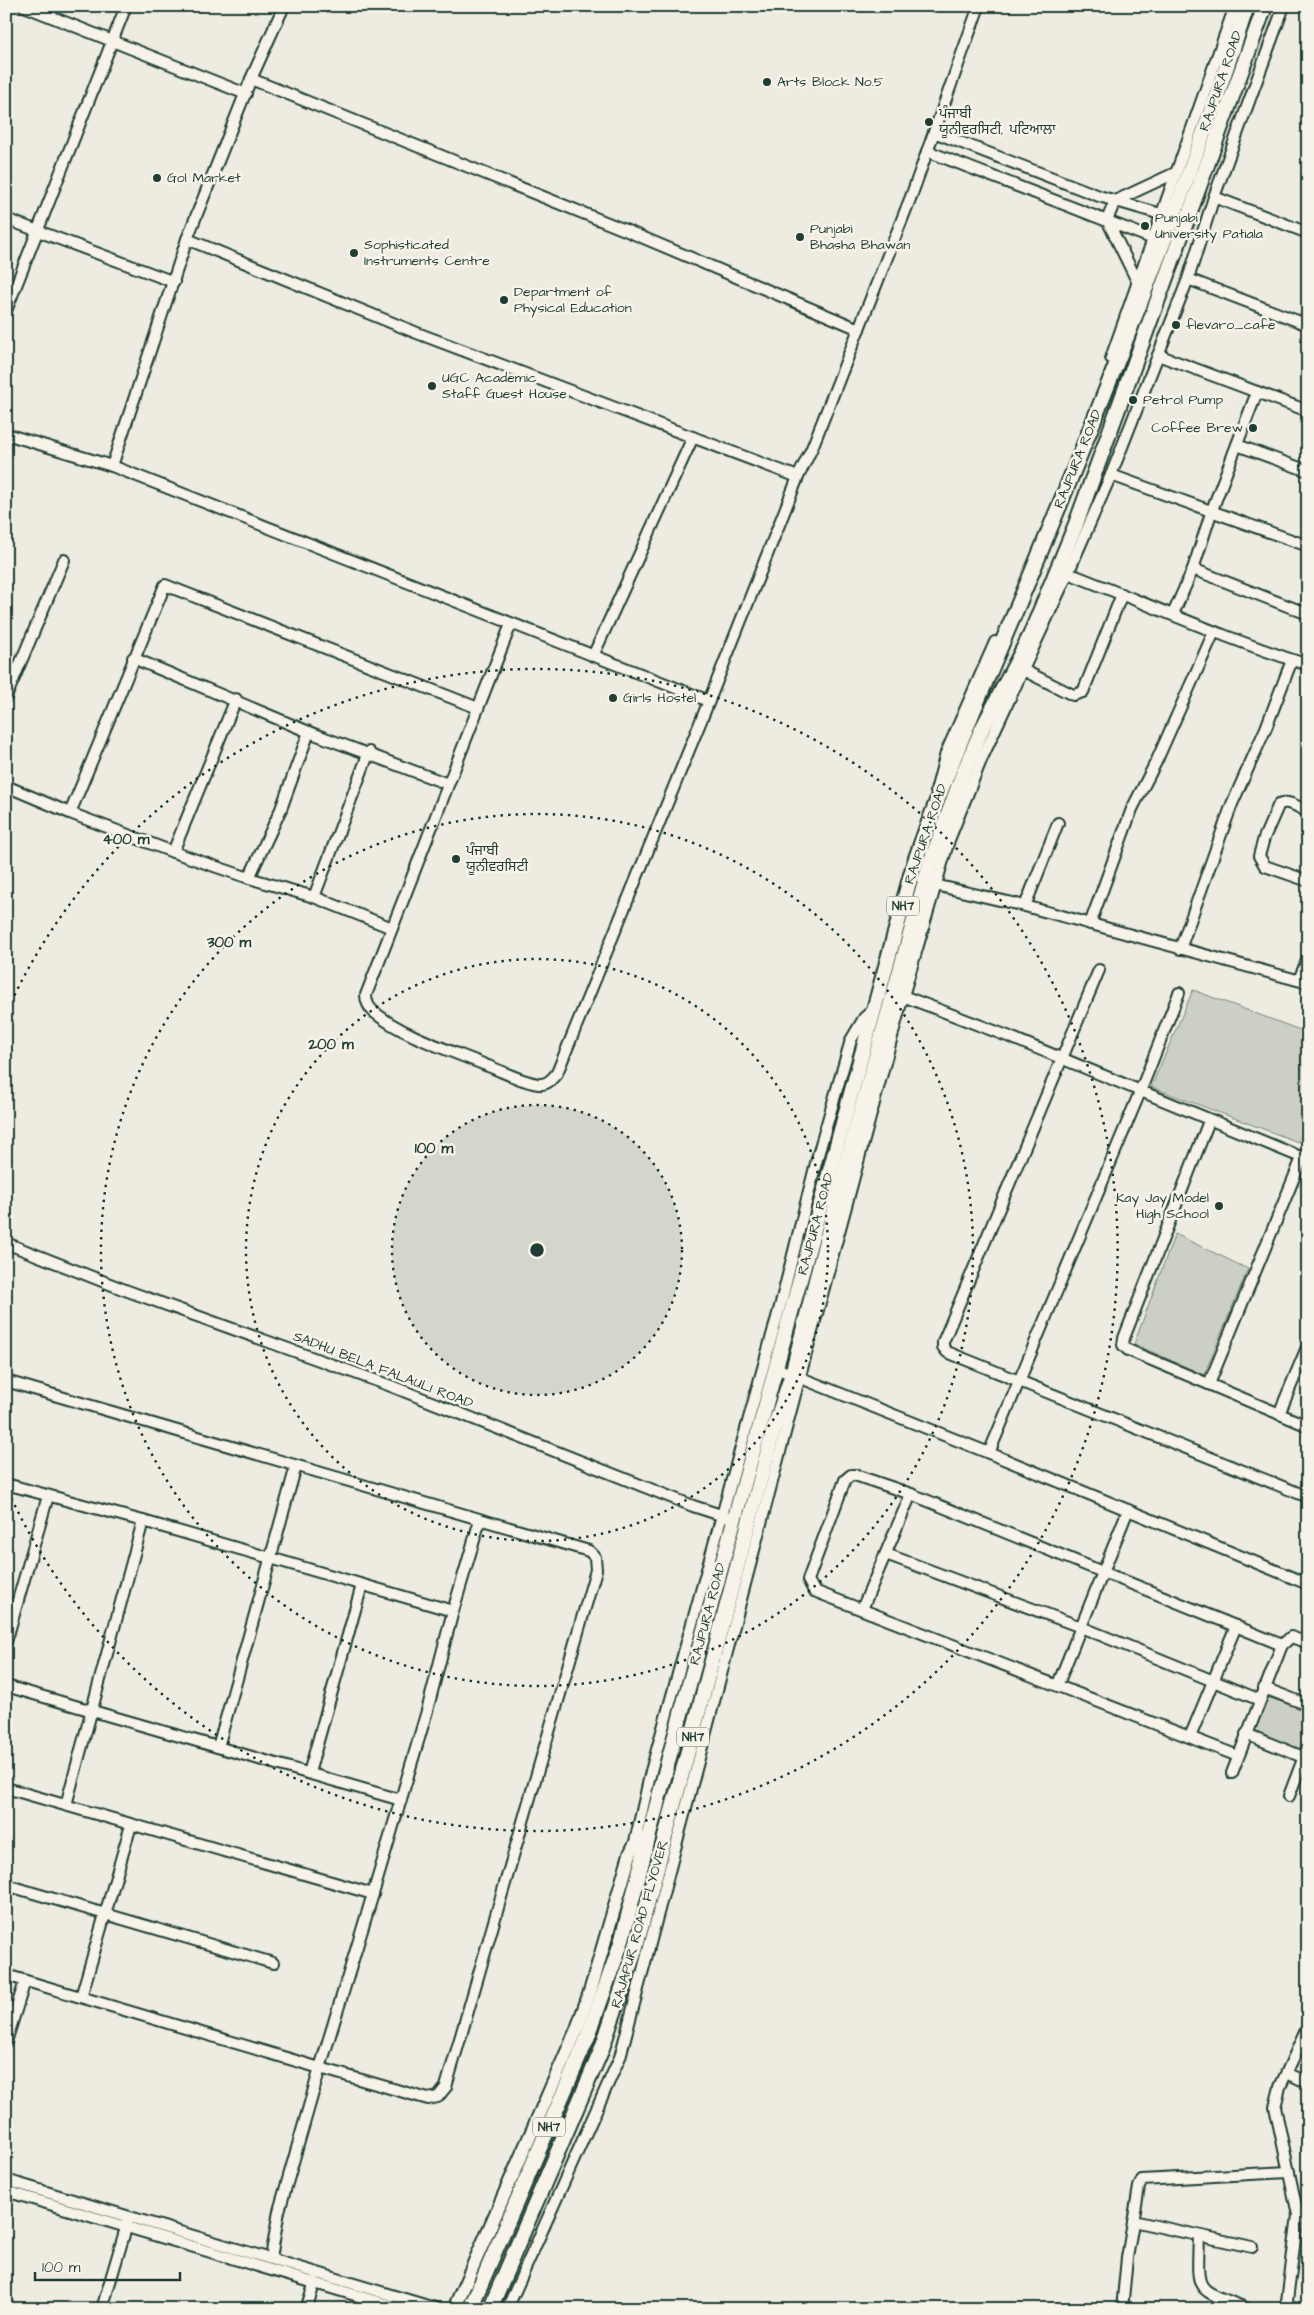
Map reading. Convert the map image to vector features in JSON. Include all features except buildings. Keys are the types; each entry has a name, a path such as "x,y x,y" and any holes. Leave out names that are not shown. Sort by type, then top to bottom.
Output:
{"highway":[{"name":"RAJPURA ROAD","path":"649,1835 728,1518 776,1368 914,864 933,809 1127,342 1225,74 1247,6"},
{"name":"RAJPURA ROAD","path":"749,1525 774,1428 796,1375 844,1173 930,863 1030,636 1076,524 1265,6"},
{"name":"RAJAPUR ROAD FLYOVER","path":"490,2309 601,2051 635,1950 749,1525"},
{"name":"RAJAPUR ROAD FLYOVER","path":"470,2309 587,2039 621,1943 649,1835"}],"main road":[{"path":"454,2309 577,2030 634,1846 649,1835"}],"street":[{"path":"24,6 246,94"},
{"path":"6,312 126,6"},
{"path":"112,466 187,239 251,79 284,6"},
{"path":"511,624 366,995 366,1000 373,1012 410,1033 510,1074 539,1084 545,1084 552,1080 709,701 798,477 812,448 927,151 979,6"},
{"path":"933,809 940,771 946,753 1038,542 1088,419 1155,239 1175,173 1234,6"},
{"path":"507,2309 620,2057 796,1375 935,885 976,757 1023,670 1111,475 1188,278 1191,253 1200,227 1214,197 1284,6"},
{"path":"251,79 625,230 859,329"},
{"path":"934,132 1115,201 1162,215"},
{"path":"927,151 1155,239"},
{"path":"1138,283 1107,220 1115,201 1175,173"},
{"path":"1214,197 1308,233"},
{"path":"6,219 174,282"},
{"path":"187,239 417,333 798,477"},
{"path":"1188,278 1308,324"},
{"path":"1158,354 1308,411"},
{"path":"1173,614 1193,569 1212,510 1257,392"},
{"path":"6,434 112,466 709,701"},
{"path":"594,656 694,437"},
{"path":"1237,445 1308,471"},
{"path":"1111,475 1308,546"},
{"path":"6,697 64,560"},
{"path":"1193,569 1308,614"},
{"path":"1068,573 1214,632 1308,665"},
{"path":"70,813 133,658 165,586 478,708"},
{"path":"1023,670 1073,695 1083,692 1122,594"},
{"path":"1090,924 1132,809 1157,760 1214,632"},
{"path":"133,658 236,699 310,732 369,752 448,784"},
{"path":"1180,949 1232,804 1266,728 1292,660"},
{"path":"173,852 236,699"},
{"path":"249,878 281,809 310,732"},
{"path":"314,897 369,752"},
{"path":"6,786 70,813 173,852 249,878 314,897 392,928"},
{"path":"1308,812 1292,804 1284,802 1279,804 1264,838 1259,856 1266,866 1308,881"},
{"path":"1025,906 1058,822"},
{"path":"935,885 1025,906 1304,981 1308,958"},
{"path":"1100,970 943,1342 943,1347 947,1352 1308,1497"},
{"path":"988,1453 1140,1092 1179,993"},
{"path":"903,996 1063,1059 1209,1121 1305,1159 1209,1384"},
{"path":"634,1846 651,1772 728,1518 852,1040 864,1018 875,1008"},
{"path":"1209,1121 1123,1341 1128,1350 1308,1426"},
{"name":"SADHU BELA FALAULI ROAD","path":"6,1243 125,1290 391,1386 693,1506 749,1525"},
{"path":"1279,1414 1308,1345"},
{"path":"776,1368 1308,1584"},
{"path":"6,1381 589,1551 595,1557 596,1570 446,2087 438,2097 428,2099 6,1975"},
{"path":"218,1746 296,1466"},
{"path":"1238,1756 1058,1684 818,1593 808,1584 845,1480 848,1476 855,1475 911,1494 1282,1645"},
{"path":"6,1484 143,1521 453,1611"},
{"path":"862,1609 911,1494"},
{"path":"6,1642 48,1496"},
{"path":"1058,1684 1128,1510"},
{"path":"271,2258 280,2211 320,2068 401,1800 480,1520"},
{"path":"66,1805 90,1710 143,1521"},
{"path":"886,1554 1081,1627 1260,1700"},
{"path":"309,1773 362,1585"},
{"path":"1190,1737 1236,1626"},
{"path":"1232,1774 1282,1645 1291,1637 1308,1643"},
{"path":"6,1686 401,1800"},
{"path":"1264,1688 1308,1705"},
{"path":"1246,1734 1304,1757"},
{"path":"1289,1796 1308,1746"},
{"path":"6,1788 373,1894"},
{"path":"81,1997 132,1825"},
{"path":"6,1885 273,1963"},
{"path":"6,2042 25,1981"},
{"path":"1286,2309 1298,2222 1275,2107 1286,2073 1308,2026"},
{"path":"1286,2073 1308,2083"},
{"path":"1122,2309 1139,2187 1146,2178 1289,2172"},
{"path":"6,2180 438,2309"},
{"path":"6,2191 402,2309"},
{"path":"102,2309 130,2217"},
{"path":"1133,2221 1252,2247"},
{"path":"1199,2236 1198,2270 1201,2286 1207,2293 1248,2309"},
{"path":"306,2309 315,2282"}],"shaded area":[{"path":"1193,990 1308,1033 1308,1121 1298,1142 1151,1087"},
{"path":"1175,1234 1248,1269 1204,1375 1134,1344"},
{"path":"1267,1697 1308,1711 1308,1736 1303,1748 1298,1750 1252,1733"}],"tunnel":[{"path":"1179,220 1196,226"},
{"path":"1157,240 1186,251"}],"place":[{"name":"Arts Block No.5","path":"767,82"},
{"name":"ਪੰਜਾਬੀ ਯੂਨੀਵਰਸਿਟੀ, ਪਟਿਆਲਾ","path":"929,122"},
{"name":"Gol Market","path":"157,178"},
{"name":"Punjabi University Patiala","path":"1145,226"},
{"name":"Punjabi Bhasha Bhawan","path":"800,237"},
{"name":"Sophisticated Instruments Centre","path":"354,253"},
{"name":"Department of Physical Education","path":"504,300"},
{"name":"flevaro_cafe","path":"1176,325"},
{"name":"UGC Academic Staff Guest House","path":"432,386"},
{"name":"Petrol Pump","path":"1133,400"},
{"name":"Coffee Brew","path":"1253,428"},
{"name":"Girls Hostel","path":"613,698"},
{"name":"ਪੰਜਾਬੀ ਯੂਨੀਵਰਸਿਟੀ","path":"456,859"},
{"name":"Kay Jay Model High School","path":"1219,1206"}]}
